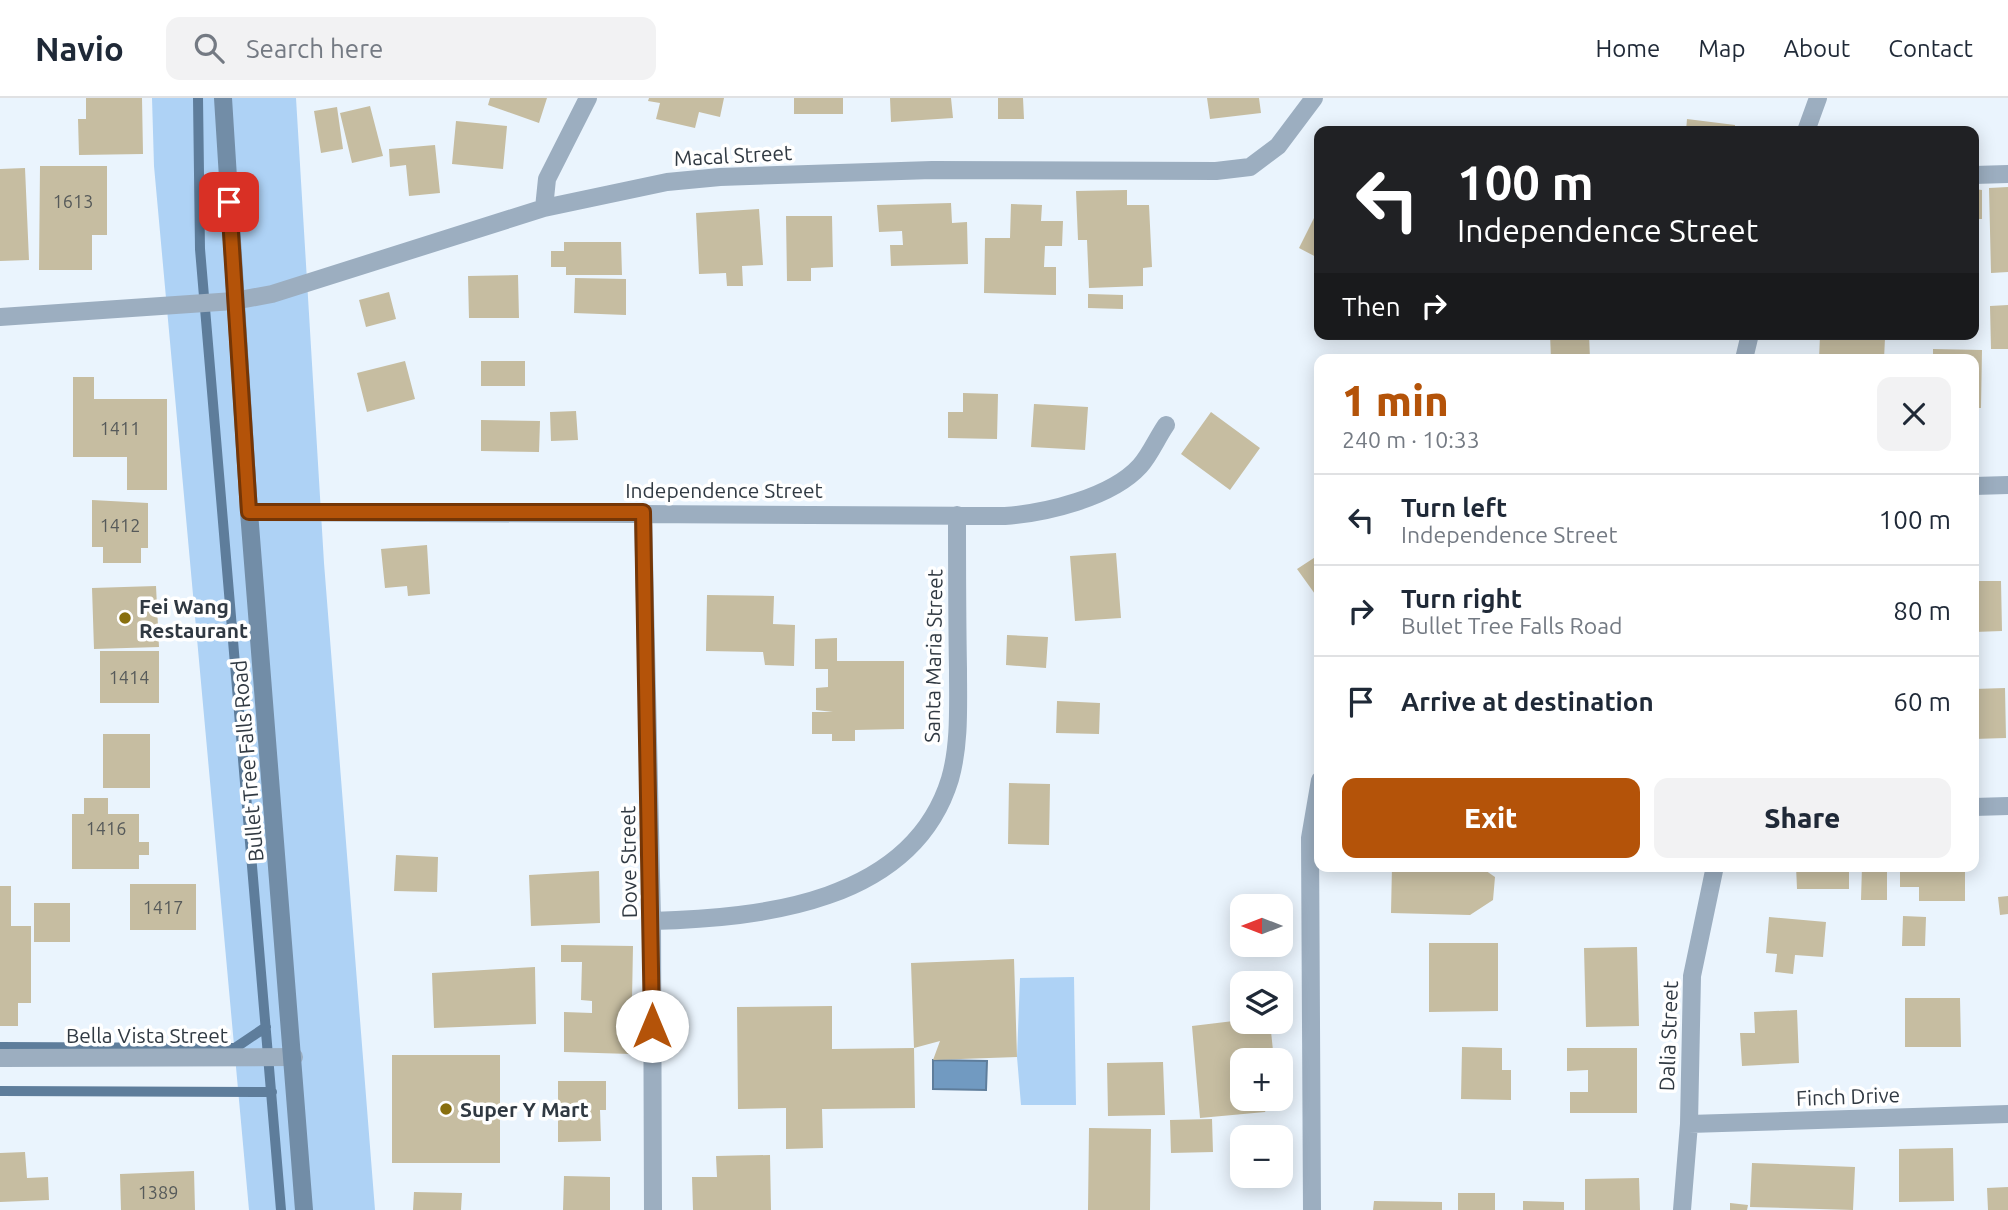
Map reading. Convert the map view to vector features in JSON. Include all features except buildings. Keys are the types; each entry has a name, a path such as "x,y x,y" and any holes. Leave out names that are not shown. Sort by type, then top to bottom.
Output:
{"main road":[{"name":"Bullet Tree Falls Road","path":"223,98 249,512 295,1057 304,1210"}],"street":[{"path":"544,208 547,180 588,98"},
{"name":"Macal Street","path":"0,317 234,301 272,294 544,208 667,182 720,177 932,170 1216,172 1250,167 1278,146 1314,98"},
{"path":"1808,126 1818,98"},
{"path":"1979,175 2008,174"},
{"name":"Independence Street","path":"249,512 957,515 1036,513 1102,490 1139,467 1166,425"},
{"path":"1979,486 2008,485"},
{"name":"Dove Street","path":"643,512 652,921 653,1210"},
{"name":"Santa Maria Street","path":"652,921 734,917 790,907 838,893 880,870 916,842 938,812 950,777 958,732 957,515"},
{"path":"1979,807 2008,806"},
{"path":"1312,1210 1310,838 1314,815"},
{"name":"Dalia Street","path":"1682,1210 1689,1124 1692,976 1714,872"},
{"name":"Bella Vista Street","path":"0,1058 295,1057"},
{"name":"Finch Drive","path":"1689,1124 2008,1114"}],"shaded area":[{"path":"152,98 296,98 324,563 375,1210 249,1210 154,166"},
{"path":"1074,977 1076,1105 1021,1105 1017,1057 1020,978"},
{"path":"933,1060 987,1061 986,1090 933,1089"}],"waterway":[{"path":"198,98 200,249 281,1210"},
{"path":"0,1047 235,1048 266,1027"},
{"path":"0,1091 272,1092"}],"place":[{"name":"Fei Wang Restaurant","path":"125,618"},
{"name":"Super Y Mart","path":"446,1109"}],"route":[{"path":"229,202 249,512 643,512 652,1026"}]}
